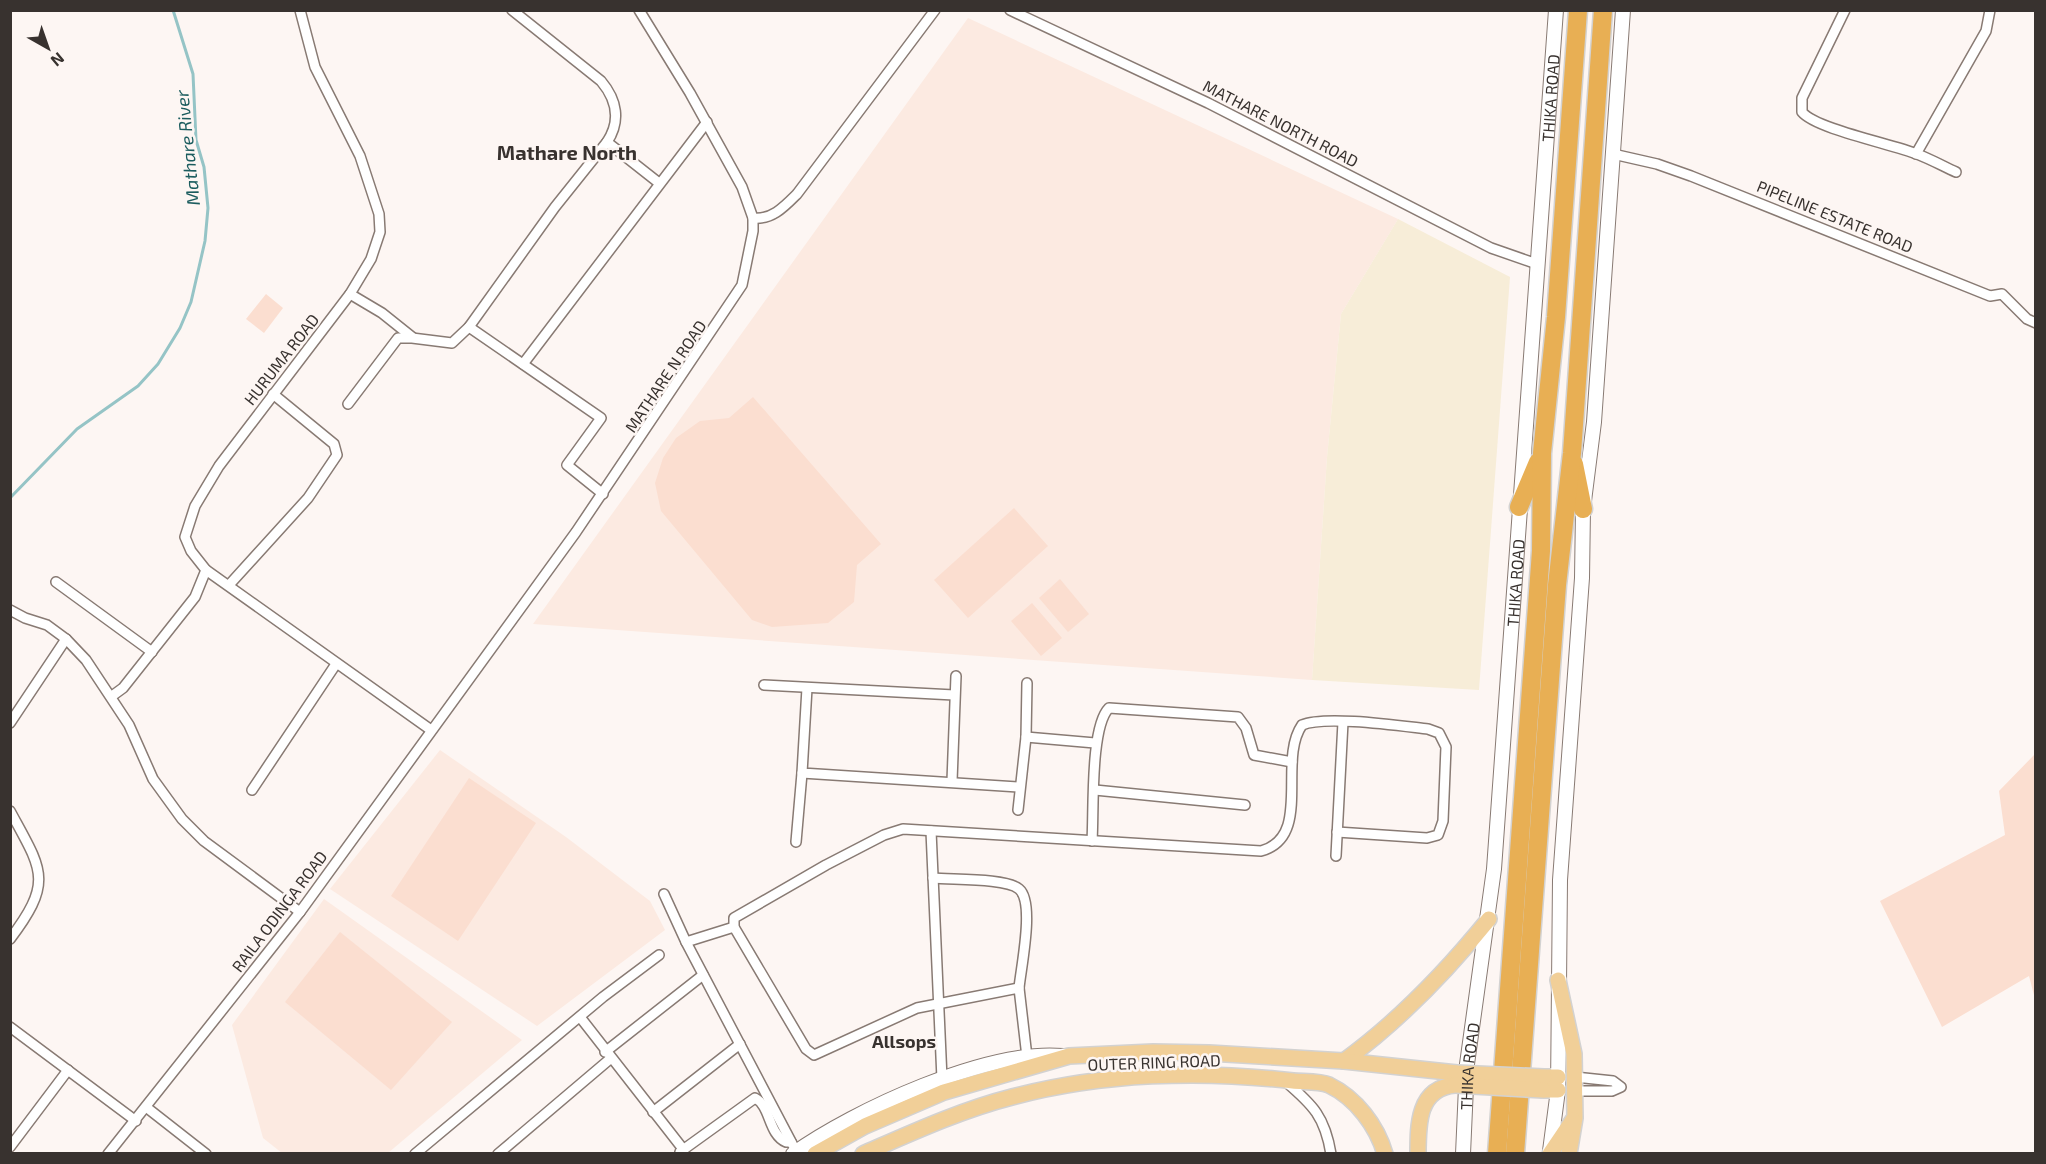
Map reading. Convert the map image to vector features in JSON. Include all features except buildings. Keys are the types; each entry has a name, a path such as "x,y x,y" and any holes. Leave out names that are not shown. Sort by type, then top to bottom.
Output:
{"highway":[{"name":"THIKA ROAD","path":"1497,1154 1541,551 1542,453 1556,317 1578,10"},
{"path":"1515,1154 1557,585 1572,453 1603,10"},
{"path":"1519,507 1542,453"},
{"path":"1572,453 1583,509"}],"main road":[{"name":"THIKA ROAD","path":"1463,1154 1467,1064 1489,919 1556,10"},
{"path":"1550,1154 1556,1124 1551,1083 1558,980 1560,880 1582,578 1583,509 1594,422 1623,10"},
{"path":"1344,1060 1393,1024 1464,950 1489,919"},
{"path":"1558,980 1574,1054 1575,1118 1569,1154"},
{"name":"OUTER RING ROAD","path":"793,1149 869,1109 942,1079 1027,1057 1153,1052 1344,1060 1451,1082 1551,1083"},
{"name":"OUTER RING ROAD","path":"815,1154 865,1126 944,1092 1069,1056"},
{"name":"OUTER RING ROAD","path":"863,1154 944,1120 1009,1098 1072,1083 1168,1076 1284,1080 1327,1084 1350,1099 1374,1126 1385,1154"},
{"path":"1418,1154 1420,1112 1428,1099 1451,1082"},
{"path":"1550,1154 1575,1118"},
{"name":"OUTER RING ROAD","path":"880,1154 898,1141"}],"street":[{"name":"HURUMA ROAD","path":"206,570 191,551 185,537 195,506 219,466 350,294 377,246 380,232 379,214 360,156 315,67 300,10"},
{"path":"348,404 401,337 453,343 469,327 555,207 607,142 614,129 616,111 606,87 551,39 512,10"},
{"name":"MATHARE N ROAD","path":"431,730 603,494 742,285 751,247 753,218 730,161 639,10"},
{"path":"753,218 760,219 776,214 797,194 935,10"},
{"name":"MATHARE NORTH ROAD","path":"1010,10 1208,103 1482,244 1537,264"},
{"path":"1845,10 1802,98 1802,112 1824,124 1916,154 1956,172"},
{"path":"1916,154 1986,31 1990,10"},
{"path":"523,364 627,230 658,183 707,122"},
{"path":"607,142 658,183"},
{"name":"PIPELINE ESTATE ROAD","path":"1612,154 1657,164 1691,176 1990,296 2002,294 2027,319 2036,323"},
{"path":"350,294 382,313 412,338"},
{"path":"469,327 601,418 567,465 603,494"},
{"path":"229,585 286,519 302,505 337,455 334,444 273,394"},
{"path":"112,696 123,688 195,597 206,570 431,730"},
{"path":"56,582 152,652"},
{"path":"10,610 47,625 66,639 86,660 129,724 148,769 182,819 204,841 300,912"},
{"path":"10,723 66,639"},
{"path":"252,790 336,664"},
{"path":"952,781 956,676"},
{"path":"1018,810 1026,737 1027,683"},
{"path":"765,685 954,696"},
{"path":"796,842 807,688"},
{"path":"1092,841 1095,743 1101,717 1109,708 1230,715 1242,720 1254,755 1292,762"},
{"path":"1018,988 937,1003 871,1027 814,1055 806,1049 734,927 733,920 884,835 903,828 1261,851 1281,840 1288,830 1292,762 1302,725 1314,722 1344,722 1418,728 1439,733 1446,747 1443,821 1442,830 1434,838 1337,832"},
{"path":"1336,856 1344,722"},
{"name":"RAILA ODINGA ROAD","path":"108,1154 300,912 431,730"},
{"path":"1026,737 1095,743"},
{"path":"802,773 1019,787"},
{"path":"1095,790 1245,806"},
{"path":"10,811 39,866 37,898 30,912 10,939"},
{"path":"931,831 942,1079"},
{"path":"933,878 1004,884 1020,890 1025,896 1027,912 1018,988 1027,1057"},
{"path":"664,894 686,942 793,1149"},
{"path":"686,942 734,927"},
{"path":"415,1154 580,1017 659,955"},
{"path":"499,1153 703,975"},
{"path":"580,1017 681,1151 755,1098 761,1103 776,1135 793,1149"},
{"path":"10,1027 136,1121"},
{"path":"653,1112 740,1044"},
{"path":"10,1147 68,1070"},
{"path":"1284,1080 1320,1116 1327,1132 1330,1154"},
{"path":"146,1107 206,1154"}],"shaded area":[{"path":"968,18 1398,219 1341,314 1327,457 1312,680 533,624"},
{"path":"1398,219 1510,277 1479,690 1312,680 1327,457 1341,314"},
{"path":"266,294 283,308 264,333 246,319"},
{"path":"753,397 881,544 857,565 854,602 828,623 772,627 752,620 661,511 655,483 663,458 676,438 700,421 729,418"},
{"path":"1014,508 1048,546 968,618 934,580"},
{"path":"1060,579 1089,614 1068,632 1039,598"},
{"path":"1032,603 1062,638 1041,656 1011,621"},
{"path":"440,750 566,837 650,901 665,930 537,1026 330,889"},
{"path":"2035,754 2035,999 2029,976 1942,1027 1880,901 2005,835 1999,791"},
{"path":"469,778 536,823 458,941 391,896"},
{"path":"324,899 522,1040 388,1153 282,1153 263,1138 232,1025"},
{"path":"340,932 452,1022 391,1090 285,1002"}],"waterway":[{"name":"Mathare River","path":"10,498 77,429 138,386 158,364 180,328 191,302 205,241 208,208 204,167 196,140 193,74 173,10"}],"district":[{"name":"Mathare North","path":"567,152"},
{"name":"Allsops","path":"904,1041"}]}
